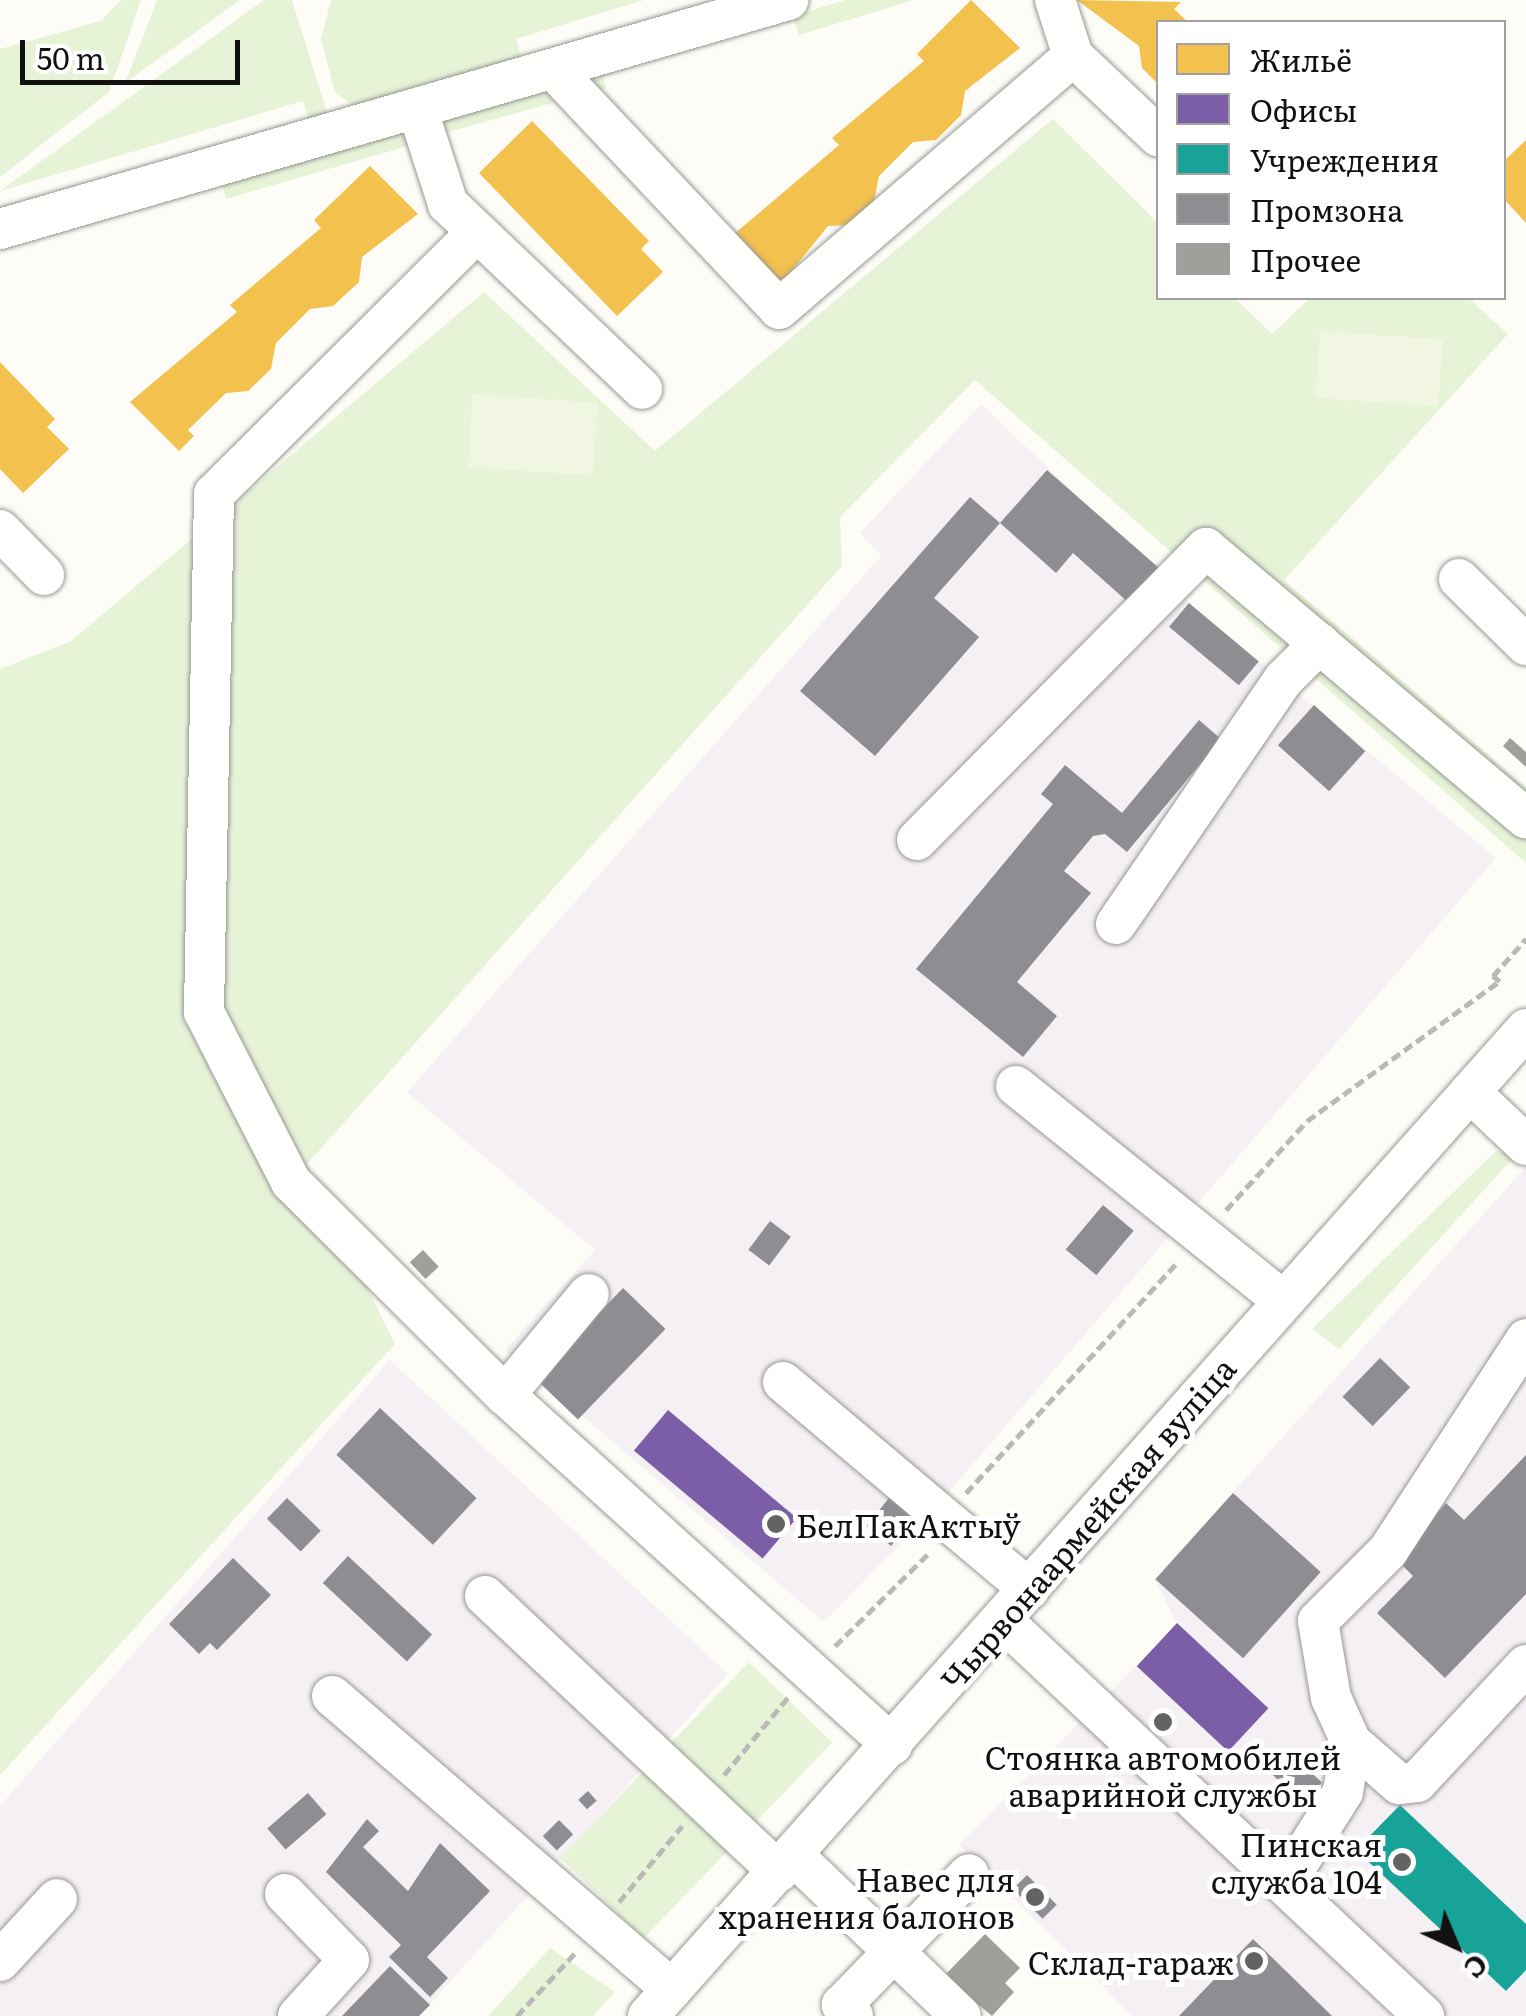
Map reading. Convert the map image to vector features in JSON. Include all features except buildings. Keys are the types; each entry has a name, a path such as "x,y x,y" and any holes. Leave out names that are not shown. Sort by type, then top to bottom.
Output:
{"street":[{"path":"0,229 788,0"},
{"path":"1055,0 1073,56 1156,134"},
{"path":"554,70 780,308 1073,56"},
{"path":"417,108 448,204 642,388"},
{"path":"477,232 214,494 204,1012 292,1182 505,1395 892,1745"},
{"path":"0,530 44,576"},
{"path":"917,840 1206,548 1526,818"},
{"path":"1459,579 1526,645"},
{"path":"1116,924 1283,680 1320,643"},
{"name":"Чырвонаармейская вуліца","path":"660,2003 1526,1030"},
{"path":"1016,1086 1283,1301"},
{"path":"1470,1092 1526,1145"},
{"path":"505,1395 589,1294"},
{"path":"1526,1339 1388,1551 1318,1621 1331,1698 1351,1742 1399,1784 1417,1782 1526,1665"},
{"path":"782,1382 1029,1589"},
{"path":"484,1596 704,1800 894,1952 961,2016"},
{"path":"1002,1620 1424,2016"},
{"path":"332,1696 600,1925 660,2003"},
{"path":"1285,1884 1343,1792 1351,1742"},
{"path":"854,2016 842,2005 969,1874"},
{"path":"285,1894 349,1960 298,2016"},
{"path":"0,1961 57,1899"}],"path":[{"path":"517,2016 600,1925 809,1672 955,1527 962,1498 1307,1122 1500,981 1492,976 1526,939"}],"shaded area":[{"path":"981,404 1189,603 1496,858 934,1509 824,1622 505,1350 595,1250 407,1092 882,555 860,533"},
{"path":"1526,1167 1526,2016 1133,2016 959,1845 1177,1624 1155,1579"},
{"path":"390,1360 728,1674 419,2016 0,2016 0,1806"}],"green space":[{"path":"121,0 141,0 109,92 0,177 0,49 101,21"},
{"path":"157,0 240,0 125,83"},
{"path":"264,0 292,0 329,119 309,119 303,101 0,191"},
{"path":"331,0 644,0 516,39 522,60 355,106 335,93 321,39"},
{"path":"845,0 914,0 799,35 793,16"},
{"path":"601,69 606,88 438,135 442,121"},
{"path":"1053,119 1156,221 1156,300 1237,300 1272,334 1308,300 1470,300 1508,334 1284,580 1526,787 1526,863 975,380 840,517 842,566 307,1164 395,1344 0,1775 0,669 71,641 484,292 655,451"},
{"path":"398,125 418,143 226,199 222,184"},
{"path":"1320,331 1443,340 1438,406 1315,398"},
{"path":"473,394 598,403 593,476 468,467"},
{"path":"1496,1151 1515,1156 1339,1349 1312,1329"},
{"path":"749,1662 832,1743 643,1938 560,1858"},
{"path":"550,1948 615,1992 593,2016 488,2016"}],"place":[{"name":"БелПакАктыў","path":"776,1524"},
{"name":"Стоянка автомобилей аварийной службы","path":"1163,1722"},
{"name":"Пинская служба 104","path":"1402,1862"},
{"name":"Навес для хранения балонов","path":"1035,1897"},
{"name":"Склад-гараж","path":"1254,1961"}]}
